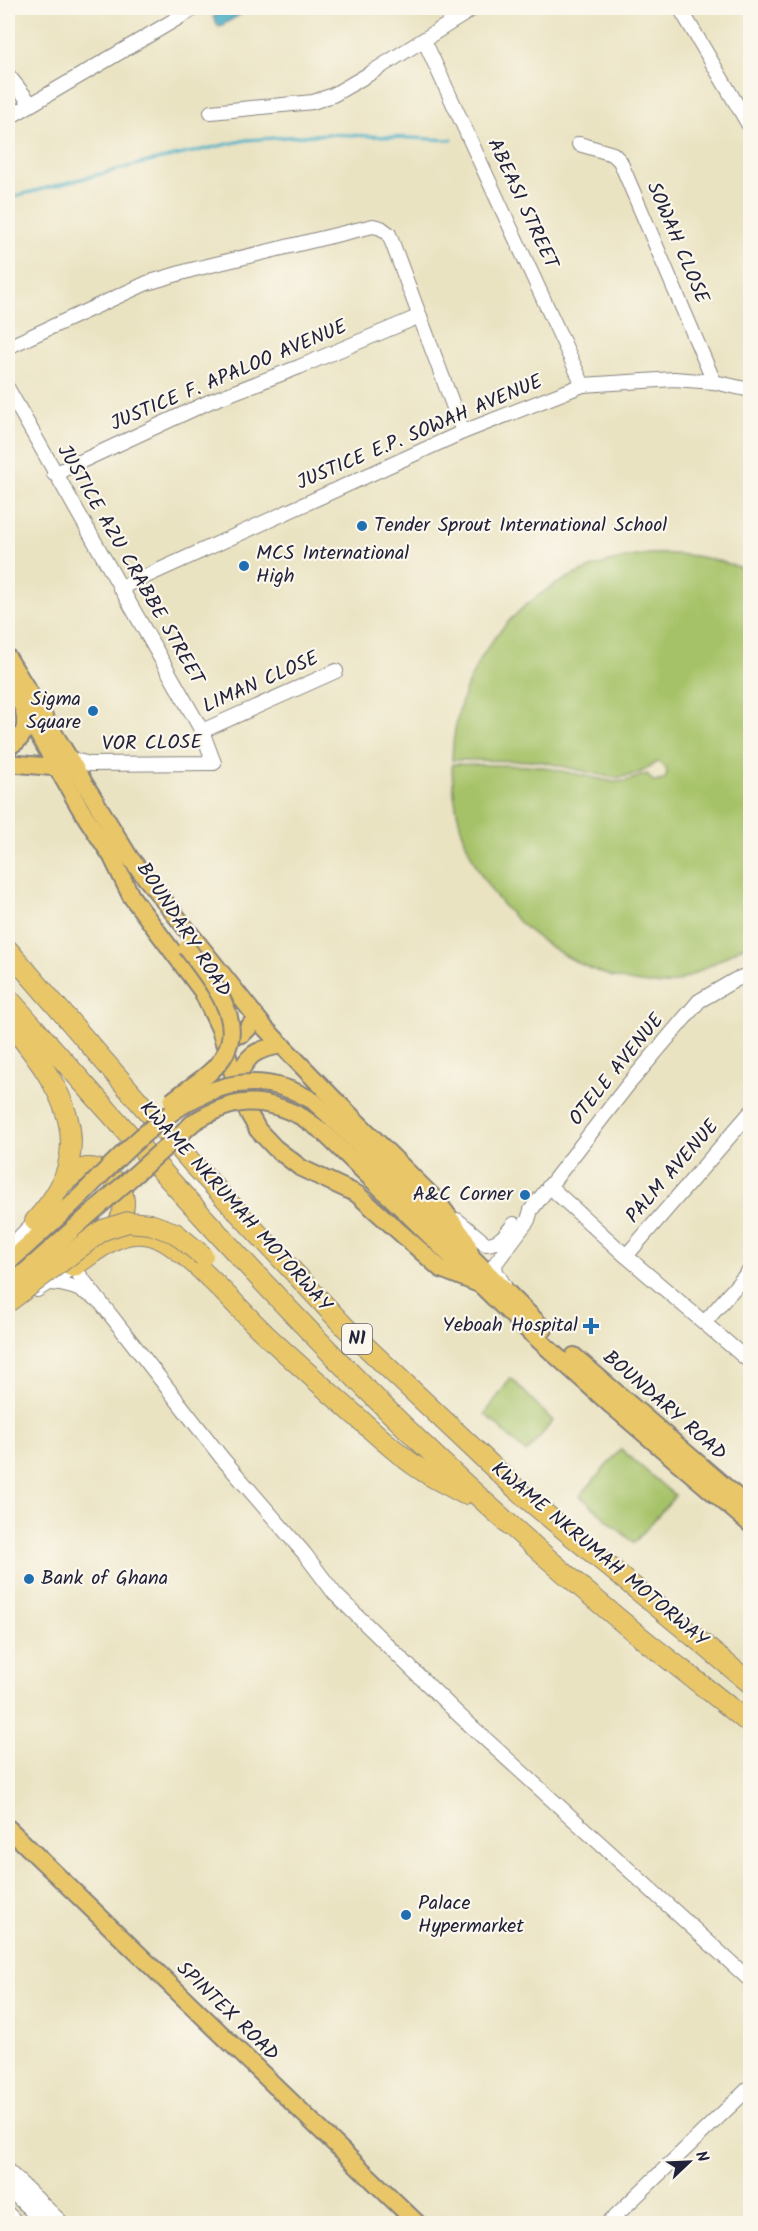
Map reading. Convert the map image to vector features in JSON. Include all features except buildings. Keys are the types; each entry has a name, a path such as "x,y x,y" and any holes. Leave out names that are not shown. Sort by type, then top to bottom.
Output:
{"highway":[{"name":"KWAME NKRUMAH MOTORWAY","path":"8,950 193,1164 345,1327 526,1498 750,1683"},
{"name":"KWAME NKRUMAH MOTORWAY","path":"8,998 268,1290 367,1391 498,1513 609,1610 750,1724"},
{"path":"8,1021 48,1076 68,1116 71,1145 69,1168 49,1206 35,1221"},
{"path":"63,1183 79,1171 88,1168 107,1174 117,1182 123,1193 124,1205 120,1221 93,1252"},
{"path":"8,1302 103,1230 128,1222 150,1224 175,1233 203,1256 268,1321 338,1400"},
{"path":"73,1267 93,1252 120,1237 136,1233 152,1235 170,1244 196,1265 267,1335 338,1400 417,1467 498,1513"}],"main road":[{"name":"BOUNDARY ROAD","path":"8,658 69,763 130,858 256,1017 437,1201 466,1240 472,1259"},
{"name":"BOUNDARY ROAD","path":"8,684 23,707 69,763 73,796 112,857 131,896 202,991 220,1029 240,1098 255,1124 275,1148 301,1168 357,1194 441,1269 479,1284"},
{"path":"8,746 21,739 24,732 23,707"},
{"path":"11,760 69,763"},
{"path":"11,760 44,775 73,796"},
{"path":"8,1263 160,1119 162,1108 210,1072 224,1056 231,1043 231,1022 227,1008 213,984 139,886 112,857"},
{"path":"220,1029 234,1036 239,1035 246,1032 256,1017"},
{"path":"235,1080 247,1058 266,1048 282,1045"},
{"name":"BOUNDARY ROAD","path":"160,1119 209,1090 236,1084 265,1084 299,1093 313,1101 512,1299 575,1357 750,1508"},
{"name":"BOUNDARY ROAD","path":"8,1287 194,1122 217,1108 241,1103 283,1107 322,1131 479,1284 612,1406 750,1524"},
{"name":"SPINTEX ROAD","path":"8,1828 418,2223"}],"street":[{"path":"8,118 195,8"},
{"path":"211,112 313,102 333,95 474,8"},
{"path":"680,8 750,127"},
{"name":"ABEASI STREET","path":"424,40 584,385"},
{"path":"8,75 31,104"},
{"name":"SOWAH CLOSE","path":"579,144 613,154 620,161 714,382"},
{"path":"8,347 147,283 191,270 373,226 389,234 463,432"},
{"name":"JUSTICE F. APALOO AVENUE","path":"54,474 211,401 420,316"},
{"name":"JUSTICE E.P. SOWAH AVENUE","path":"120,588 463,432 584,385 674,379 714,382 750,390"},
{"name":"JUSTICE AZU CRABBE STREET","path":"8,389 54,474 202,731 214,763"},
{"name":"LIMAN CLOSE","path":"202,731 336,671"},
{"name":"VOR CLOSE","path":"69,763 214,763"},
{"name":"OTELE AVENUE","path":"512,1299 496,1272 495,1264 528,1220 531,1210 627,1086 699,1001 750,974"},
{"name":"PALM AVENUE","path":"626,1256 750,1113"},
{"path":"549,1186 626,1256 750,1362"},
{"name":"OTELE AVENUE","path":"437,1201 486,1244 493,1244 503,1237 522,1213 531,1210"},
{"path":"8,1249 35,1221"},
{"path":"8,1311 73,1267 222,1458 304,1553 335,1594 467,1723 750,1980"},
{"path":"705,1322 750,1270"},
{"path":"50,1283 66,1284 81,1289 104,1304"},
{"path":"607,2223 750,2087"},
{"path":"8,2171 63,2223"},
{"path":"8,2188 45,2223"},
{"path":"8,2214 18,2223"}],"green space":[{"path":"649,554 701,557 750,572 750,942 686,978 669,984 633,982 598,972 549,946 524,927 485,881 471,855 461,827 454,796 452,764 538,766 614,782 626,781 647,774 654,782 664,780 667,774 666,768 658,762 638,773 614,778 539,761 452,760 457,719 469,682 487,649 510,620 539,595 572,576 609,562"},
{"path":"511,1378 553,1421 526,1453 485,1414"},
{"path":"621,1449 675,1496 634,1543 580,1496"}],"water":[{"path":"229,8 241,8 244,12 219,27 213,17"}],"waterway":[{"path":"8,198 139,164 246,140 329,134 452,140"}],"place":[{"name":"Tender Sprout International School","path":"362,526"},
{"name":"MCS International High","path":"244,566"},
{"name":"Sigma Square","path":"93,711"},
{"name":"A&C Corner","path":"525,1195"},
{"name":"Yeboah Hospital","path":"591,1326"},
{"name":"Bank of Ghana","path":"29,1579"},
{"name":"Palace Hypermarket","path":"406,1915"}]}
